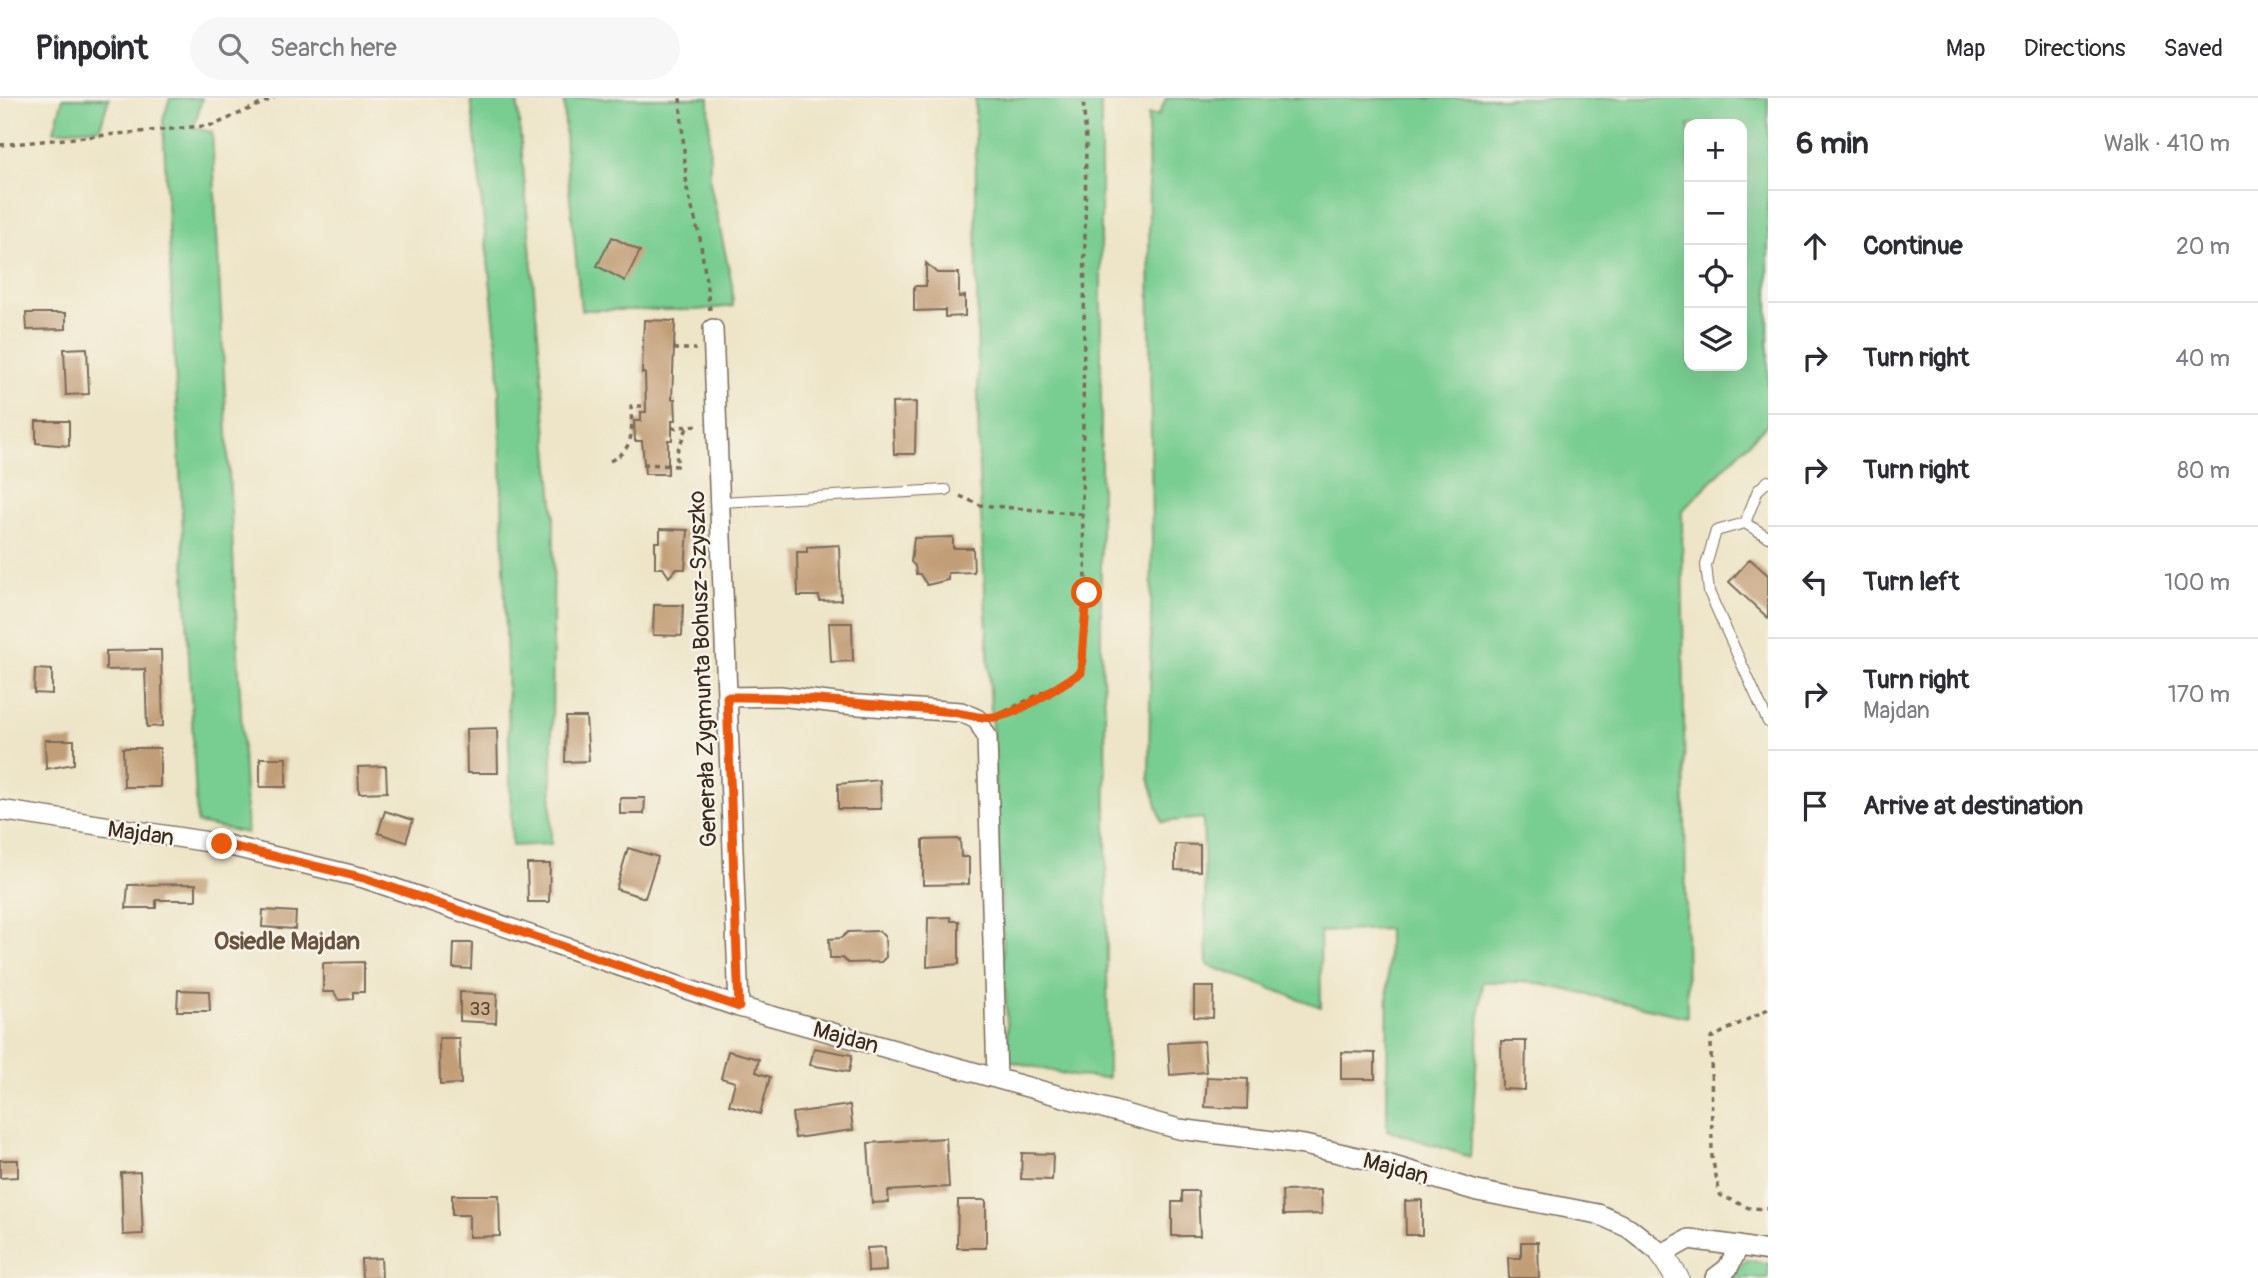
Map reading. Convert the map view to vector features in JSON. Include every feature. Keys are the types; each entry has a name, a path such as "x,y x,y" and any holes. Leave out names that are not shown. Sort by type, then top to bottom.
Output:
{"street":[{"name":"Generała Zygmunta Bohusz-Szyszko","path":"713,329 739,1007"},
{"path":"727,697 780,696 844,705 953,711 977,719 987,737 988,748 997,1078"},
{"name":"Majdan","path":"0,810 222,844 364,878 739,1007 1179,1129 1304,1145 1387,1164 1477,1191 1598,1214 1629,1228 1662,1254 1677,1278"},
{"path":"1662,1254 1689,1239 1768,1251"},
{"path":"1714,1278 1728,1268 1739,1246"}],"lane":[{"path":"1745,523 1758,490 1768,481"},
{"path":"721,502 947,490"},
{"path":"1768,537 1745,523 1717,531 1706,565 1709,592 1768,722"}],"path":[{"path":"0,145 214,125 274,98"},
{"path":"680,98 687,189 700,238 713,329"},
{"path":"977,719 1003,715 1081,673 1087,593 1082,514 1086,141 1083,98"},
{"path":"673,349 699,349"},
{"path":"610,461 621,455 632,442 631,406 646,406"},
{"path":"643,464 668,463 676,468 679,441 687,428"},
{"path":"668,463 677,456"},
{"path":"947,490 981,505 1082,514"},
{"path":"1768,1009 1711,1038 1712,1157 1720,1195 1749,1208 1768,1209"}],"green space":[{"path":"63,98 109,98 100,128 54,131"},
{"path":"170,98 202,98 194,128 212,132 247,833 197,823 163,120"},
{"path":"471,98 517,98 554,514 551,844 512,846 498,356"},
{"path":"564,98 709,98 710,183 732,284 733,306 698,310 581,310 566,157"},
{"path":"975,98 1101,98 1101,648 1105,709 1108,1078 1073,1076 1009,1061 979,476"},
{"path":"1166,98 1768,98 1768,423 1682,511 1687,1017 1531,982 1482,982 1470,1157 1387,1130 1388,929 1320,932 1321,1007 1207,965 1203,818 1162,822 1149,778 1152,547 1148,115 1159,115"},
{"path":"1747,1260 1768,1263 1768,1278 1727,1278"}],"building":[{"path":"612,237 640,251 625,281 597,266"},
{"path":"926,263 937,273 959,273 959,297 965,296 965,316 945,317 945,310 914,311 914,286 926,286"},
{"path":"26,313 66,313 66,329 27,330"},
{"path":"644,320 675,321 672,399 675,399 676,420 672,420 672,440 668,440 668,474 645,474 642,441 635,441 634,421 641,421 641,412 646,412 645,373 642,373"},
{"path":"87,348 89,394 66,395 64,349"},
{"path":"916,402 915,454 894,454 892,403"},
{"path":"36,421 69,421 69,446 36,443"},
{"path":"660,529 688,530 685,569 676,569 669,577 663,568 655,568 655,542 660,542"},
{"path":"953,537 953,548 973,548 974,572 948,573 948,580 927,585 920,574 916,574 915,566 911,562 914,538"},
{"path":"839,545 841,600 820,601 819,596 798,596 797,552 807,552 807,547"},
{"path":"1750,559 1768,575 1768,618 1729,582"},
{"path":"654,605 683,605 682,636 653,635"},
{"path":"829,623 852,623 853,661 831,662"},
{"path":"161,650 163,726 147,727 145,669 106,670 106,651"},
{"path":"35,669 52,670 52,694 34,693"},
{"path":"566,717 586,717 589,761 565,762"},
{"path":"497,728 498,773 467,773 466,729"},
{"path":"45,740 74,740 74,764 46,769"},
{"path":"123,748 160,748 160,787 124,787"},
{"path":"260,758 286,758 286,787 260,787"},
{"path":"386,766 387,792 359,793 358,767"},
{"path":"880,780 881,809 838,809 838,784"},
{"path":"620,798 645,798 644,814 620,814"},
{"path":"385,811 413,820 406,842 378,833"},
{"path":"960,839 961,857 969,857 969,884 923,885 923,840"},
{"path":"1175,844 1200,845 1200,871 1175,870"},
{"path":"628,848 658,857 645,898 616,889"},
{"path":"527,864 550,864 549,902 528,902"},
{"path":"196,884 196,900 156,900 156,908 126,908 128,885"},
{"path":"263,910 296,912 295,929 262,927"},
{"path":"950,917 951,921 959,921 959,964 927,967 928,918"},
{"path":"879,931 885,937 886,957 881,962 848,963 842,958 830,958 829,939 841,938 848,932"},
{"path":"454,943 472,943 471,969 453,968"},
{"path":"364,962 364,992 353,992 353,999 339,1000 334,992 323,992 323,963"},
{"path":"1194,987 1214,987 1213,1018 1194,1017"},
{"path":"178,990 209,991 210,1011 177,1011"},
{"path":"460,992 497,994 496,1023 460,1021"},
{"path":"439,1038 459,1038 461,1084 440,1085"},
{"path":"1204,1041 1206,1072 1170,1075 1168,1043"},
{"path":"1501,1041 1526,1041 1525,1090 1502,1089"},
{"path":"814,1048 852,1055 849,1072 810,1065"},
{"path":"728,1051 759,1059 756,1072 770,1077 760,1114 729,1105 735,1082 721,1078"},
{"path":"1341,1052 1375,1053 1375,1079 1341,1079"},
{"path":"1207,1077 1248,1079 1247,1109 1205,1107"},
{"path":"850,1105 853,1130 795,1138 792,1113"},
{"path":"946,1138 949,1187 888,1191 889,1202 872,1203 868,1143"},
{"path":"1022,1153 1053,1154 1052,1180 1021,1179"},
{"path":"0,1160 18,1160 18,1177 0,1178"},
{"path":"140,1172 143,1234 123,1235 121,1173"},
{"path":"1321,1190 1322,1214 1283,1215 1282,1191"},
{"path":"1182,1191 1198,1191 1200,1236 1172,1236 1172,1202 1182,1202"},
{"path":"452,1195 499,1195 500,1236 469,1237 469,1215 452,1215"},
{"path":"958,1200 986,1200 986,1248 957,1248"},
{"path":"1422,1200 1422,1235 1406,1235 1405,1201"},
{"path":"1521,1242 1538,1242 1539,1278 1509,1278 1508,1258 1521,1258"},
{"path":"885,1247 886,1271 868,1272 867,1248"},
{"path":"381,1258 382,1278 362,1278 361,1259"}],"district":[{"name":"Osiedle Majdan","path":"287,941"}],"route":[{"path":"222,844 364,878 739,1007 727,697 780,696 844,705 961,712 977,719 1003,715 1081,673 1087,593"}]}
